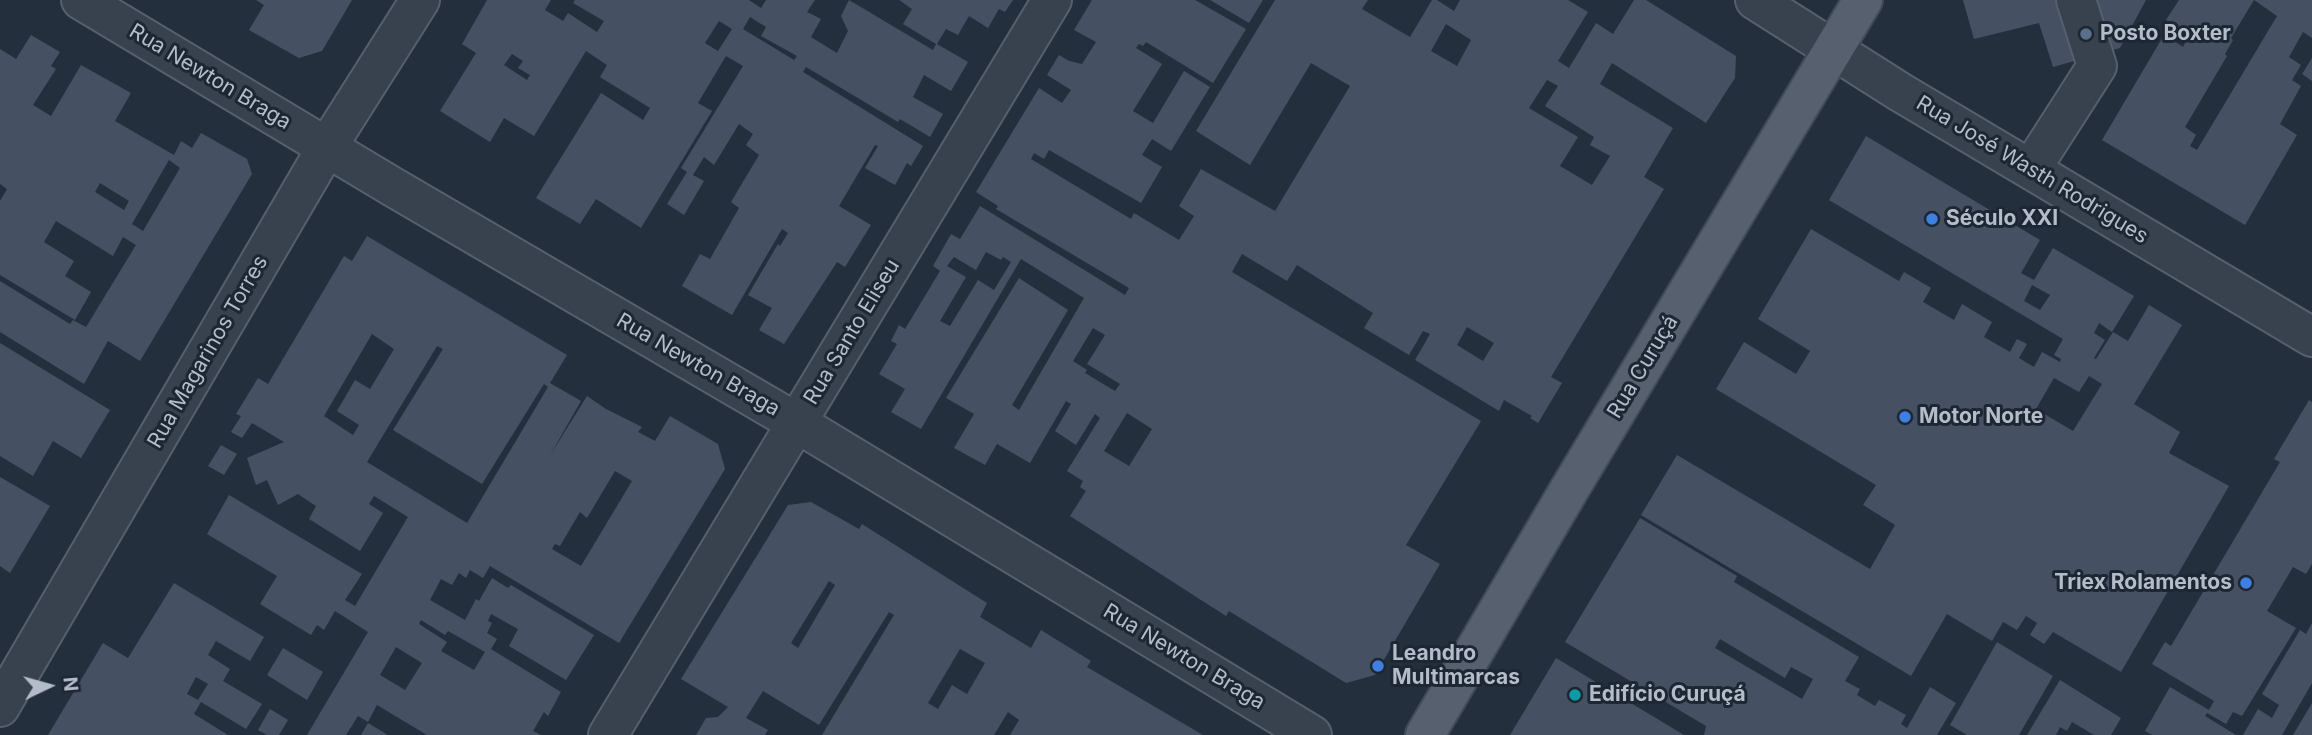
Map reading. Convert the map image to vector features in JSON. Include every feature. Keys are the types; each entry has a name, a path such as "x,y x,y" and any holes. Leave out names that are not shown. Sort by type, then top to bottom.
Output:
{"main road":[{"name":"Rua Curuçá","path":"1425,735 1863,0"}],"street":[{"name":"Rua Newton Braga","path":"81,0 797,423 1311,735"},
{"name":"Rua Magarinos Torres","path":"0,707 327,147 420,0"},
{"name":"Rua Santo Eliseu","path":"608,735 1052,0"},
{"name":"Rua José Wasth Rodrigues","path":"1755,0 2312,337"},
{"path":"2031,169 2097,65 2076,0"}],"building":[{"path":"256,0 352,0 322,51 299,58 249,30 264,5"},
{"path":"487,0 551,0 545,10 563,21 568,13 597,32 604,21 573,3 575,0 749,0 761,8 766,0 815,0 807,12 821,19 811,37 837,53 848,31 841,16 849,0 933,50 936,44 903,24 912,9 899,0 1013,0 1005,12 999,9 988,28 969,16 958,35 946,29 937,44 968,62 951,91 924,75 913,97 943,114 930,137 900,119 898,122 806,67 803,72 923,146 911,166 907,163 895,185 865,168 878,146 875,145 839,206 871,225 845,267 837,262 784,344 759,330 772,308 748,295 778,244 780,246 788,233 782,229 732,315 682,286 700,254 710,259 739,208 731,202 759,155 746,145 753,134 739,124 714,165 704,157 693,175 704,181 684,215 667,204 687,172 681,168 743,66 726,56 698,103 712,111 641,228 596,199 580,224 536,198 601,93 643,120 650,108 600,77 607,65 586,51 534,136 504,118 490,142 440,111 476,53 462,44","holes":["750,17 766,27 761,36 797,56 794,60 743,29","719,21 732,29 718,51 705,43","512,54 523,61 518,68 530,75 527,80 504,65"]},
{"path":"1092,0 1195,0 1246,29 1213,83 1146,42 1136,48 1162,64 1133,111 1153,123 1184,71 1210,87 1171,151 1152,139 1142,155 1162,167 1141,203 1049,150 1044,159 1034,153 1031,159 1131,219 1134,213 1179,240 1194,216 1179,206 1201,169 1275,211 1350,86 1311,63 1250,165 1196,131 1275,0 1368,0 1362,9 1410,37 1432,0 1437,0 1454,11 1460,0 1568,0 1588,12 1558,61 1569,68 1596,23 1613,34 1634,0 1646,0 1736,56 1735,78 1706,123 1612,63 1600,84 1673,128 1644,177 1664,189 1551,377 1562,383 1538,423 1530,418 1532,416 1504,400 1499,411 1415,360 1430,334 1423,331 1409,355 1364,328 1373,313 1297,265 1287,281 1242,254 1232,272 1481,421 1406,545 1440,564 1375,675 1346,683 1229,611 1226,616 1070,516 1086,491 1080,487 1083,481 1067,471 1100,418 1095,414 1076,445 1055,431 1071,404 1066,401 1030,463 997,444 985,465 954,448 974,414 946,398 1019,278 1068,310 1012,405 1019,410 1084,298 1021,259 921,429 891,412 905,389 879,374 897,344 891,341 899,325 905,329 940,271 933,266 951,234 960,239 980,206 1125,295 1129,288 996,209 998,206 976,192 1039,88 1062,103 1071,90 1047,75 1059,55 1082,64 1096,42 1074,30","holes":["1446,24 1471,40 1457,66 1431,51","1547,80 1558,86 1545,106 1594,137 1590,145 1610,156 1592,185 1560,166 1578,137 1529,108","986,252 1011,262 994,290 978,280 950,326 940,321 966,277 947,266 954,257 976,270","1467,327 1494,343 1483,361 1457,345","1093,328 1105,335 1087,364 1120,384 1115,391 1085,373 1087,370 1073,361","1127,413 1152,429 1129,466 1104,451"]},
{"path":"1210,0 1263,0 1249,23"},
{"name":"Posto Boxter","path":"1963,0 2146,0 2120,48 2053,67 2039,23 1974,39"},
{"path":"2179,0 2254,0 2312,0 2312,38 2303,32 2289,57 2301,65 2292,80 2301,86 2280,124 2297,135 2245,225 2102,140 2164,35 2183,47 2189,35 2166,20","holes":["2254,0 2277,16 2197,150 2190,146 2196,135 2185,127 2227,56 2225,54 2233,40 2231,38"]},
{"path":"31,35 60,52 51,66 56,69 33,105 51,116 81,65 131,93 115,121 174,155 181,141 192,148 201,133 247,159 252,174 140,361 108,341 84,384 0,332 0,281 70,324 73,320 86,327 136,245 123,237 113,256 56,221 44,242 74,261 65,276 91,292 75,320 0,275 0,201 7,189 0,184 0,49 16,59","holes":["169,160 180,168 143,231 132,224","100,183 129,201 124,210 95,192"]},
{"path":"2312,58 2312,81 2302,74"},
{"path":"1866,136 2040,240 2021,273 2034,280 2053,248 2134,296 2112,332 2099,323 2094,333 2105,340 2094,358 2096,359 2113,332 2128,341 2149,305 2182,325 2134,404 2180,432 2169,453 2229,486 2121,672 2053,632 2044,644 2030,635 2037,623 2026,616 2017,630 2003,622 1992,641 1947,614 1911,676 1641,515 1677,455 1870,569 1895,525 1863,505 1876,485 1716,389 1744,342 1796,374 1810,351 1758,319 1811,229 1899,281 1904,272 1931,288 1923,302 1954,320 1962,304 1992,322 1984,337 2010,352 2017,339 2027,344 2019,358 2034,367 2042,352 2060,362 2061,359 2054,355 2063,339 1829,200","holes":["2032,285 2050,295 2040,310 2024,301","2089,376 2102,384 2073,431 2036,409 2054,378 2079,392"]},
{"path":"367,236 567,355 550,383 581,401 549,457 587,396 642,427 638,432 655,441 670,416 718,444 725,469 619,643 490,566 483,578 470,570 466,578 459,573 452,585 441,579 430,600 465,620 476,599 479,601 492,578 508,588 511,585 594,635 566,680 509,646 518,629 491,614 488,621 492,623 487,633 497,639 491,649 561,692 548,716 544,712 533,731 541,735 427,735 377,705 368,722 358,716 346,735 307,735 368,632 335,611 324,630 317,625 311,635 260,604 277,576 207,534 229,495 362,574 345,600 355,606 408,517 374,496 369,504 383,513 360,551 309,519 316,506 298,494 278,505 267,480 256,485 247,458 284,442 252,423 242,438 231,432 241,416 236,414 258,378 268,384 344,256 352,261","holes":["372,334 394,349 370,389 355,380 337,411 359,425 353,435 324,416","437,346 443,349 393,430 482,484 544,384 548,387 467,523 367,462","615,471 632,481 581,566 552,549 555,544 560,546 580,512 587,518","421,620 445,635 448,631 485,652 474,670 441,651 447,642 419,624","396,647 422,663 405,690 380,675"]},
{"path":"0,343 110,410 81,458 53,441 33,476 0,456"},
{"path":"2309,400 2312,402 2312,564 2306,574 2293,567 2267,611 2296,628 2242,716 2233,712 2226,724 2207,713 2205,716 2236,735 2152,735 2145,731 2170,687 2209,710 2214,701 2152,664 2165,642 2171,646 2280,462 2274,459"},
{"path":"221,445 237,454 224,475 208,466"},
{"path":"0,477 50,506 10,573 0,566"},
{"path":"811,502 859,529 862,524 987,603 980,617 1031,648 1041,630 1091,661 1087,667 1203,735 1010,735 1019,720 1008,712 994,735 822,735 894,615 889,612 819,725 763,691 746,718 768,730 765,735 696,735 706,718 718,717 728,707 681,679 788,505","holes":["829,581 835,585 798,648 791,643","960,649 985,663 967,694 952,685 938,709 928,703"]},
{"path":"1640,518 1737,576 1734,582 1859,657 1845,681 1860,689 1857,695 1875,706 1879,700 1906,715 1901,724 1907,728 1930,687 1956,703 1937,735 1704,735 1706,726 1565,642","holes":["1720,639 1785,678 1791,667 1813,679 1802,699 1715,648"]},
{"path":"174,583 264,637 250,661 216,641 208,655 230,669 223,681 262,704 246,729 201,702 194,714 228,735 48,735 103,643 128,658","holes":["196,677 208,684 198,700 187,694"]},
{"path":"2312,623 2312,683 2282,735 2243,735 2258,709 2272,718 2279,705 2262,694 2300,630 2306,634"},
{"path":"1997,642 2053,676 2019,735 1967,735 1950,725"},
{"path":"283,648 323,672 307,700 267,675"},
{"name":"Edifício Curuçá","path":"1556,658 1684,735 1510,735"},
{"path":"2060,680 2121,718 2111,735 2094,735 2072,722 2067,731 2060,727 2056,735 2027,735"},
{"path":"2312,703 2312,735 2293,735"},
{"path":"270,709 288,720 279,735 267,735 258,730"},
{"path":"368,723 383,732 387,735 361,735"}],"place":[{"name":"Posto Boxter","path":"2086,34"},
{"name":"Século XXI","path":"1932,219"},
{"name":"Motor Norte","path":"1905,417"},
{"name":"Triex Rolamentos","path":"2246,583"},
{"name":"Leandro Multimarcas","path":"1378,666"},
{"name":"Edifício Curuçá","path":"1575,695"}]}
